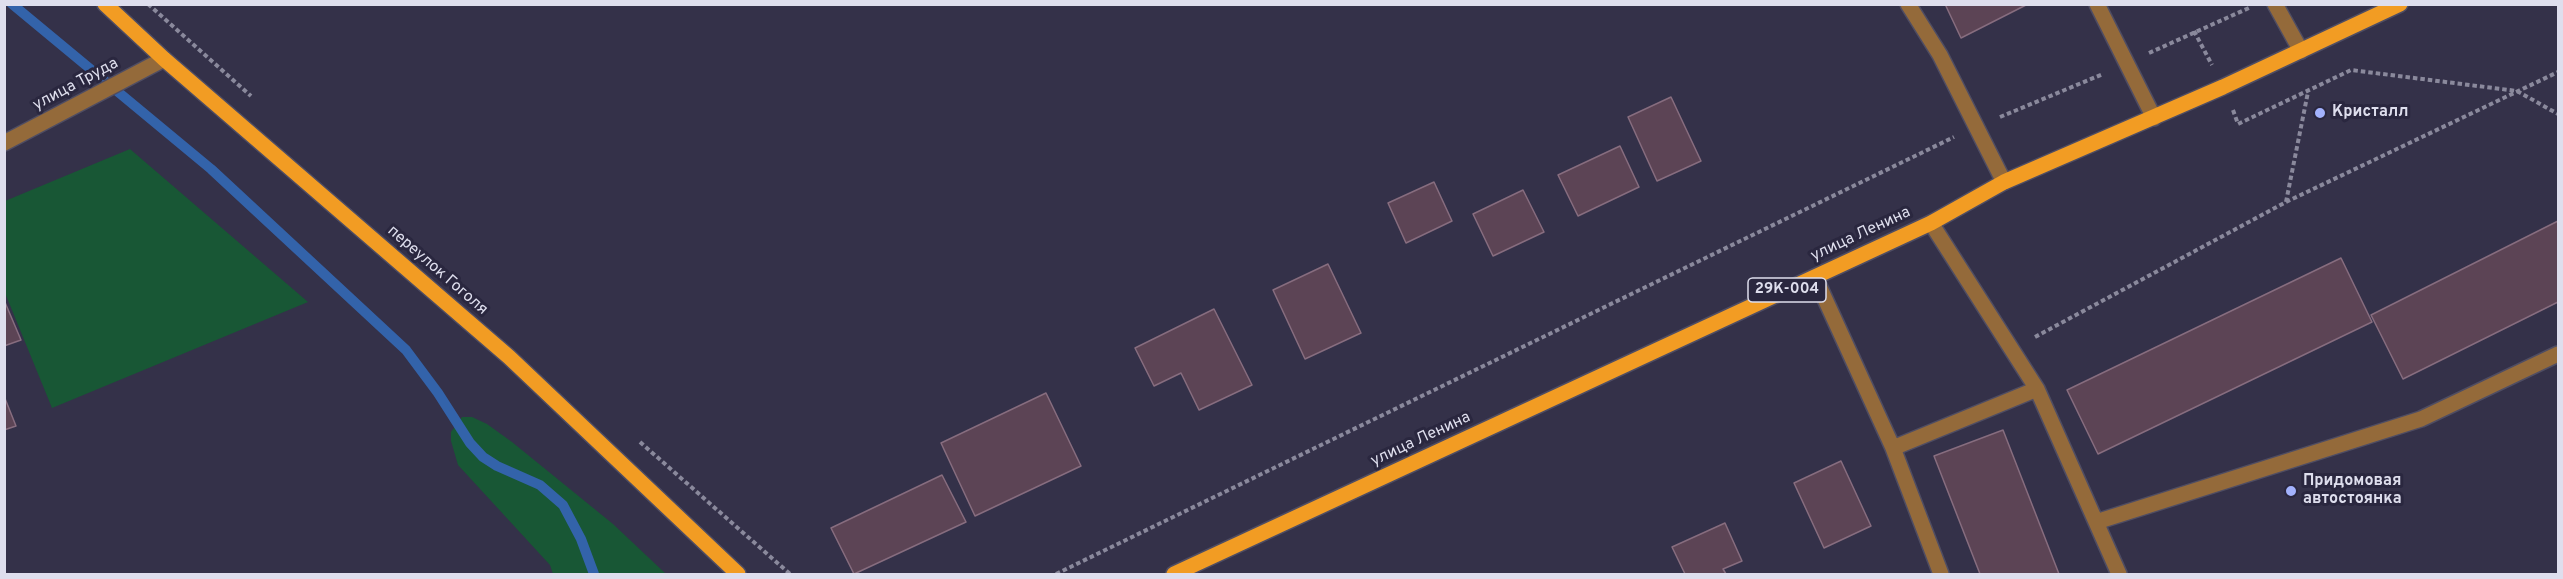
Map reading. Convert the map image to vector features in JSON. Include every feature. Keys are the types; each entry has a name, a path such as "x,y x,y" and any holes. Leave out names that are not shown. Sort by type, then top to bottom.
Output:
{"main road":[{"name":"переулок Гоголя","path":"105,4 164,59 509,357 738,574"},
{"name":"улица Ленина","path":"1174,574 1931,223 2004,182 2154,118 2400,4"}],"street":[{"path":"1908,4 1940,55 2004,182"},
{"path":"2097,4 2154,118"},
{"path":"2275,4 2301,51"},
{"name":"улица Труда","path":"4,142 164,59"},
{"path":"1931,223 2037,389 2119,574"},
{"path":"1815,277 1893,448 1941,574"},
{"path":"2096,522 2421,419 2559,354"},
{"path":"1893,448 2037,389"}],"path":[{"path":"2240,4 2243,11"},
{"path":"1056,574 1976,127 2127,64 2194,31 2257,4"},
{"path":"2238,124 2351,70 2517,91 2559,114"},
{"path":"2011,350 2286,202 2559,72"},
{"path":"2286,202 2308,91"}],"green space":[{"path":"130,149 308,302 52,408 5,293 5,201"},
{"path":"462,417 472,417 487,424 512,442 613,524 666,574 553,574 550,565 458,465 451,441 451,432"}],"building":[{"path":"1945,4 2028,4 1961,38"},
{"path":"1671,97 1701,161 1657,181 1628,117"},
{"path":"1620,146 1639,187 1578,216 1558,175"},
{"path":"1434,182 1452,221 1406,243 1388,203"},
{"path":"1523,190 1544,232 1493,256 1473,214"},
{"path":"2558,221 2558,302 2403,379 2371,315"},
{"path":"2341,258 2372,322 2098,454 2067,390"},
{"path":"1328,264 1361,333 1305,359 1273,290"},
{"path":"4,300 21,340 4,346"},
{"path":"1214,309 1252,385 1199,410 1181,373 1154,386 1135,348"},
{"path":"1046,393 1081,466 975,516 941,443"},
{"path":"4,396 16,426 4,430"},
{"path":"2003,430 2059,574 1980,574 1934,456"},
{"path":"1841,461 1871,526 1824,548 1794,483"},
{"path":"942,475 966,522 854,574 831,528"},
{"path":"1725,523 1742,561 1723,569 1726,574 1685,574 1672,547"}],"waterway":[{"path":"12,4 211,169 406,350 438,393 470,443 483,457 497,466 540,485 563,505 581,539 594,574"}],"place":[{"name":"Кристалл","path":"2320,113"},
{"name":"Придомовая автостоянка","path":"2291,491"}]}
